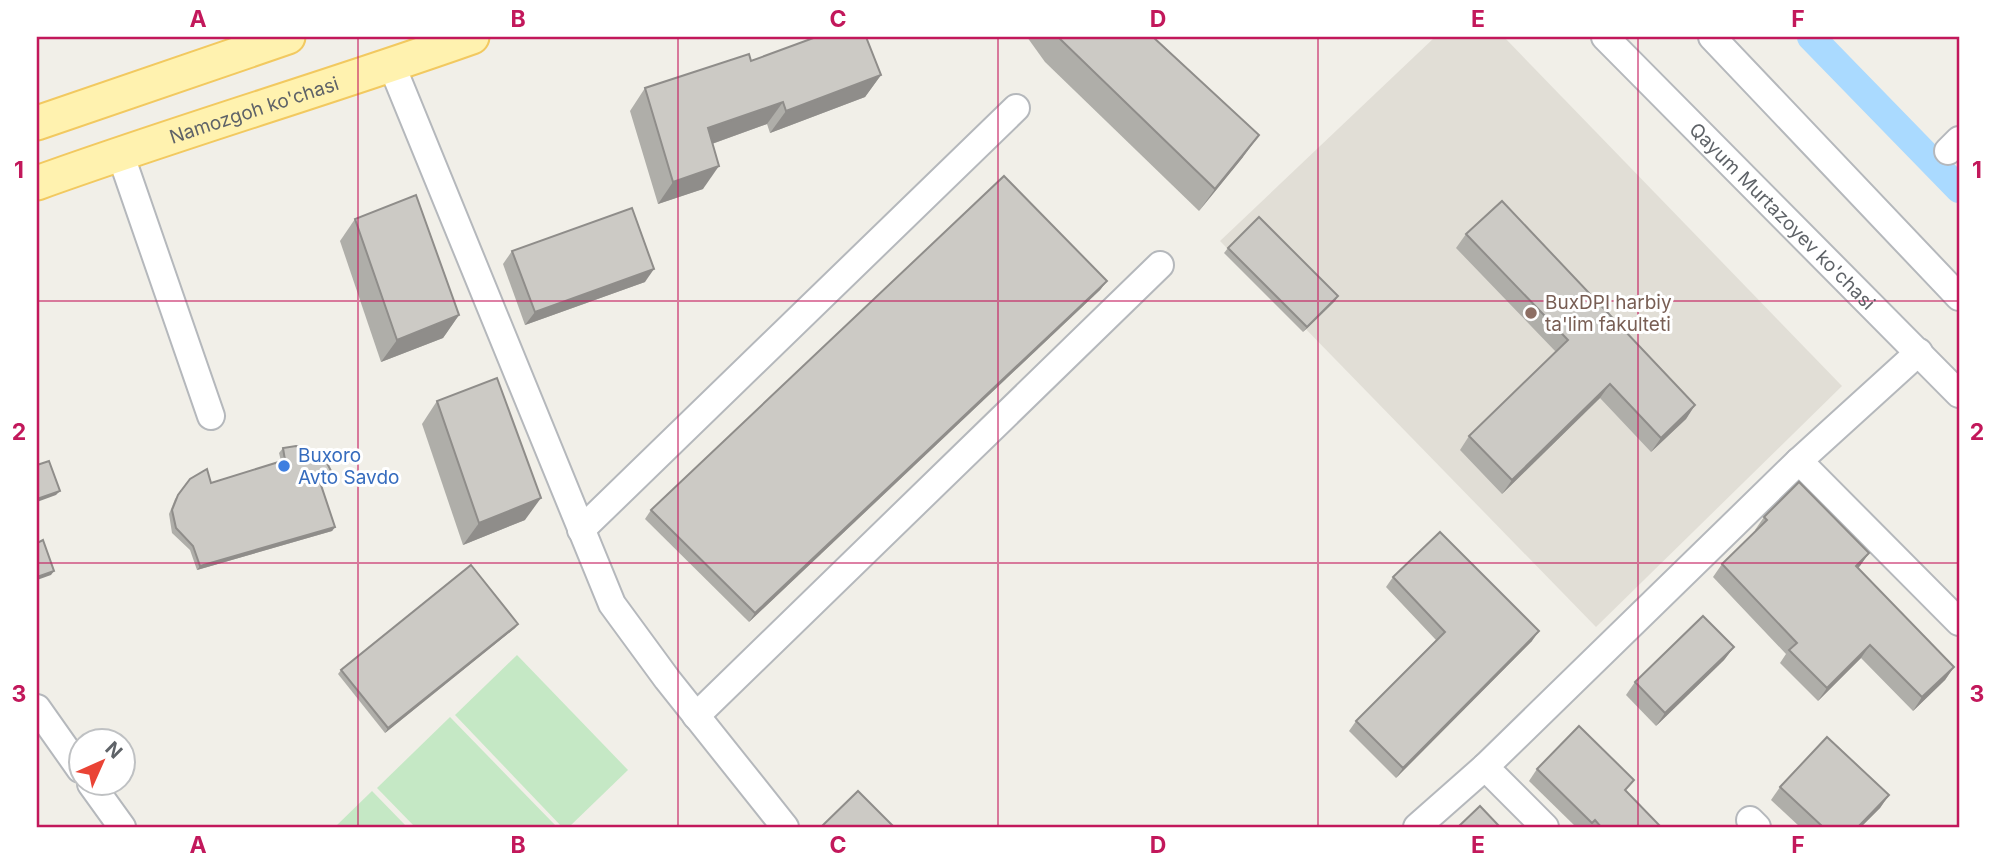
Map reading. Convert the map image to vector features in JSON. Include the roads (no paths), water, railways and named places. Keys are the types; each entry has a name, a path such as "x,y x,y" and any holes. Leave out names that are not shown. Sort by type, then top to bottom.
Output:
{"main road":[{"path":"37,123 288,37"},
{"name":"Namozgoh ko'chasi","path":"37,183 472,37"}],"street":[{"name":"Qayum Murtazoyev ko'chasi","path":"1605,37 1959,394"},
{"path":"1712,37 1959,297"},
{"path":"392,65 612,604 667,679 785,827"},
{"path":"581,530 1016,108"},
{"path":"120,153 211,416"},
{"path":"696,716 1160,265"},
{"path":"1417,827 1485,766 1799,461 1919,352"},
{"path":"1799,461 1959,621"},
{"path":"37,708 66,749"},
{"path":"1485,766 1545,827"},
{"path":"102,798 122,827"}],"waterway":[{"path":"1811,37 1959,189"}],"place":[{"name":"BuxDPI harbiy ta'lim fakulteti","path":"1531,313"},
{"name":"Buxoro Avto Savdo","path":"284,466"}]}
